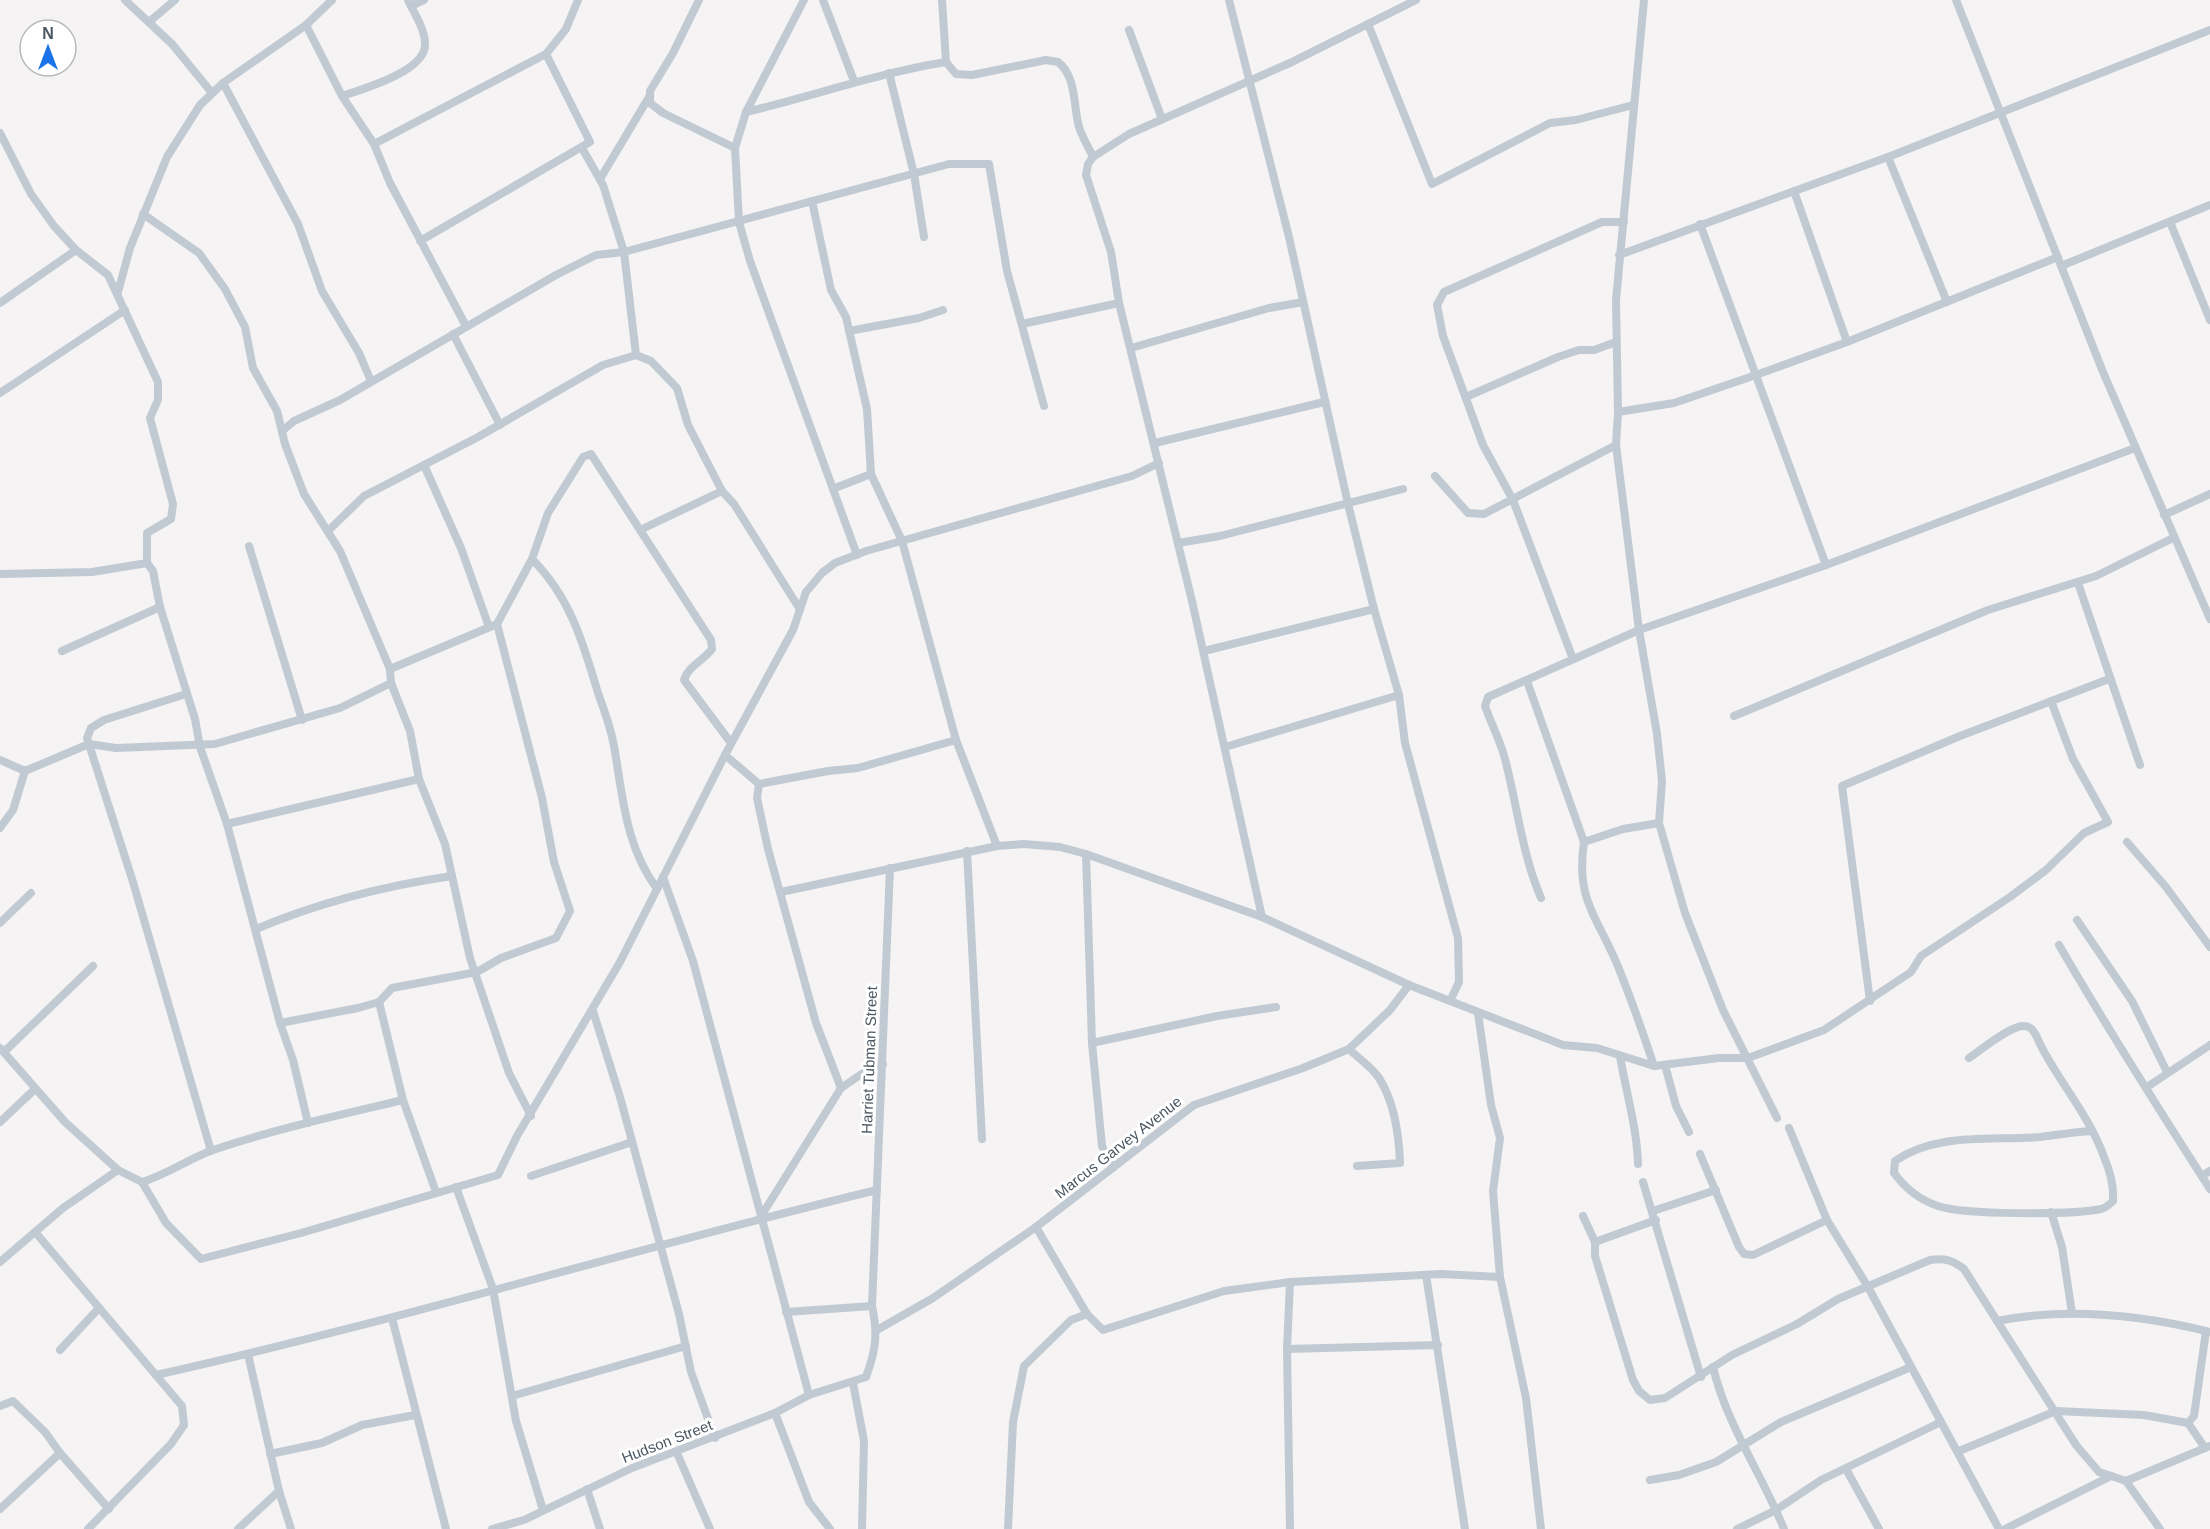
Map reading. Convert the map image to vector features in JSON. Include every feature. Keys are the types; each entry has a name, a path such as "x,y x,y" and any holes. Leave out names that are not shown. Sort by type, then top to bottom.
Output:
{"street":[{"path":"125,0 177,49 212,93"},
{"path":"149,22 175,0"},
{"path":"118,292 143,214 182,130 223,83 306,25 332,0"},
{"path":"342,96 388,79 419,61 424,53 425,42 410,3 424,0"},
{"path":"374,144 546,54 566,29 578,0"},
{"path":"600,179 649,97 699,0"},
{"path":"804,0 746,112 735,148 739,222 750,261 835,488 857,555"},
{"path":"823,0 854,81"},
{"path":"942,0 946,62 956,74 966,75 1046,60 1058,62 1067,72 1075,100 1079,128 1093,157"},
{"path":"1229,0 1251,79 1348,504 1374,609 1400,695 1405,743 1458,938 1459,982 1451,999"},
{"path":"1262,917 1204,651 1119,303 1111,252 1087,184 1088,164 1093,157 1129,134 1416,0"},
{"path":"1644,0 1619,255 1616,445 1639,630 1652,696 1662,781 1659,823 1685,913 1723,1010 1777,1118"},
{"path":"1956,0 2135,448 2210,618"},
{"path":"1368,24 1432,184 1550,123 1576,120 1633,105"},
{"path":"306,25 342,96 374,144 390,183 466,326"},
{"path":"1129,30 1162,119"},
{"path":"1619,255 1888,157 2210,30"},
{"path":"420,241 582,148 590,139 546,54"},
{"path":"746,112 830,91 854,81 946,62"},
{"path":"889,73 914,174 924,237"},
{"path":"223,83 298,224 322,291 359,353 371,381"},
{"path":"649,97 650,104 663,113 735,148"},
{"path":"0,133 31,194 76,250 108,275 118,292 158,382 158,400 150,418 173,504 171,519 147,533 147,563 153,571 160,607 195,719 200,747 227,824 280,1023 293,1060 308,1123"},
{"path":"582,148 600,179 624,252 636,355"},
{"path":"1888,157 1947,302"},
{"path":"282,431 294,421 340,400 466,326 596,255 624,252 949,164 989,164 1007,271 1044,406"},
{"path":"1794,191 1847,342"},
{"path":"812,201 831,290 846,317 867,410 871,474 902,541 956,740 998,846"},
{"path":"1618,412 1674,403 1756,375 1947,302 2170,222 2210,205"},
{"path":"143,214 199,253 225,289 245,327 253,368 277,411 304,494 328,531 354,579 390,669 391,683 410,732 419,779 445,844 470,958 477,972 509,1073 531,1116"},
{"path":"1573,659 1513,500 1483,445 1438,317 1437,305 1444,292 1602,222 1624,222"},
{"path":"2170,222 2210,320"},
{"path":"1700,224 1826,566"},
{"path":"0,303 76,250"},
{"path":"1131,348 1269,308 1303,302"},
{"path":"1022,324 1119,303"},
{"path":"0,393 125,310"},
{"path":"849,332 919,318 943,310"},
{"path":"453,334 500,425"},
{"path":"1466,397 1558,357 1579,351 1594,351 1616,342"},
{"path":"328,531 364,496 500,425 603,365 636,355 651,361 677,388 688,425 722,491 734,504 799,608"},
{"path":"1155,443 1324,402"},
{"path":"1435,476 1468,513 1484,514 1616,445"},
{"path":"1541,898 1530,873 1519,831 1507,766 1485,706 1488,697 1639,630 1826,566 2135,448"},
{"path":"390,669 493,626 532,559 548,513 583,457 591,454 711,640 712,649 706,657 686,671 684,680 731,743"},
{"path":"93,966 2,1050 65,1122 118,1170 142,1182 166,1223 201,1259 367,1215 436,1192 498,1175 517,1136 592,1011 657,889 731,743 788,639 806,592 822,573 835,563 857,555 1132,476 1159,463"},
{"path":"280,1023 379,1002 392,988 477,972 501,958 556,938 570,912 554,862 542,798 493,626 424,465"},
{"path":"835,488 871,474"},
{"path":"1178,543 1403,489"},
{"path":"640,530 722,491"},
{"path":"2164,515 2210,494"},
{"path":"1734,716 1988,610 2078,583 2173,538"},
{"path":"249,546 302,720"},
{"path":"532,559 550,577 577,623 614,743 629,830 639,863 657,889"},
{"path":"0,574 92,572 147,563"},
{"path":"2078,583 2140,765"},
{"path":"62,651 160,607"},
{"path":"1204,651 1374,609"},
{"path":"1870,1001 1842,786 2109,679"},
{"path":"1527,681 1584,842 1581,864 1584,896 1618,966 1654,1066"},
{"path":"0,760 26,771 89,744 116,748 200,747 340,708 391,683"},
{"path":"186,694 104,720 91,728 87,738 133,882 211,1151"},
{"path":"1225,747 1400,695"},
{"path":"781,892 998,846 1024,844 1060,847 1086,854 1262,917 1409,984 1563,1045 1597,1048 1654,1066 1719,1059 1748,1059 1824,1030 1870,1001 1911,972 1921,956 2010,897 2046,870 2084,833 2108,822 2073,759 2051,701"},
{"path":"759,784 828,771 858,768 956,740"},
{"path":"725,755 759,784"},
{"path":"0,828 13,810 26,771"},
{"path":"227,824 419,779"},
{"path":"759,784 757,798 816,1023 841,1088"},
{"path":"1584,842 1623,829 1659,823"},
{"path":"2127,842 2166,886 2210,947"},
{"path":"967,851 982,1139"},
{"path":"1086,854 1092,1043 1102,1146 1113,1168"},
{"name":"Harriet Tubman Street","path":"853,1383 866,1377 874,1357 877,1330 872,1306 891,868"},
{"path":"256,929 318,905 407,883 452,876"},
{"path":"663,877 693,961 809,1395"},
{"path":"0,923 31,893"},
{"path":"2077,920 2132,1001 2167,1072"},
{"path":"2059,945 2112,1037 2147,1087 2210,1189"},
{"name":"Marcus Garvey Avenue","path":"877,1330 933,1298 1036,1227 1194,1105 1303,1068 1349,1049 1390,1010 1409,984"},
{"path":"379,1002 403,1100 436,1192"},
{"path":"1092,1043 1217,1016 1276,1007"},
{"path":"592,1011 661,1246 691,1372 715,1438"},
{"path":"1478,1013 1491,1105 1500,1138 1493,1191 1500,1277 1526,1398 1541,1529"},
{"path":"1970,1058 2015,1028 2025,1026 2032,1029 2051,1067 2091,1131 2104,1154 2111,1178 2113,1201 2102,1209 2051,1212 1966,1210 1938,1206 1907,1190 1894,1173 1895,1161 1911,1150 1936,1144 2091,1131"},
{"path":"2147,1087 2210,1045"},
{"path":"1349,1049 1378,1077 1390,1102 1400,1137 1400,1163 1357,1166"},
{"path":"1620,1056 1637,1139 1638,1164"},
{"path":"760,1218 841,1088 872,1067 883,1064"},
{"path":"1665,1065 1676,1106 1689,1132"},
{"path":"0,1122 35,1089"},
{"path":"142,1182 168,1173 211,1151 308,1123 403,1100"},
{"path":"1789,1128 1827,1220 1868,1287 1959,1451 1999,1529"},
{"path":"531,1176 632,1142"},
{"path":"1700,1154 1744,1254 1753,1255 1827,1220"},
{"path":"0,1262 63,1208 118,1170"},
{"path":"2202,1176 2210,1171"},
{"path":"1643,1182 1701,1377"},
{"path":"456,1187 493,1289 516,1421 543,1510"},
{"path":"156,1375 392,1318 760,1218 877,1190"},
{"path":"1653,1211 1716,1190"},
{"path":"2051,1212 2062,1247 2072,1313"},
{"path":"1583,1216 1595,1242 1595,1256 1633,1380 1639,1391 1650,1400 1665,1398 1757,1341 1797,1324 1838,1299 1930,1260 1953,1261 1964,1269 2076,1445 2099,1472 2126,1481 2160,1529"},
{"path":"1595,1242 1656,1220"},
{"path":"1036,1227 1087,1314 1103,1330 1224,1291 1290,1282 1466,1274 1500,1277"},
{"path":"36,1233 182,1406 184,1425 171,1444 88,1529"},
{"path":"1426,1275 1464,1529"},
{"path":"1290,1282 1287,1349 1290,1529"},
{"path":"786,1312 872,1306"},
{"path":"60,1350 99,1308"},
{"path":"1997,1321 2072,1313 2116,1316 2188,1326 2208,1332 2194,1416 2188,1423"},
{"path":"1008,1529 1013,1422 1024,1366 1071,1320 1087,1314"},
{"path":"392,1318 446,1529"},
{"path":"1287,1349 1438,1345"},
{"path":"512,1396 686,1346"},
{"path":"248,1354 279,1491 291,1529"},
{"path":"1713,1367 1719,1392 1784,1529"},
{"path":"1650,1480 1679,1475 1716,1462 1781,1422 1911,1367"},
{"path":"853,1383 864,1441 862,1529"},
{"name":"Hudson Street","path":"492,1529 524,1520 632,1468 677,1453 776,1413 809,1395 853,1383"},
{"path":"0,1406 13,1401 23,1408 109,1509"},
{"path":"1959,1451 2056,1412 2144,1415 2188,1423 2208,1447 2126,1481"},
{"path":"776,1413 809,1502 830,1529"},
{"path":"270,1454 322,1443 362,1425 416,1415"},
{"path":"1737,1529 1776,1510 1821,1480 1941,1422"},
{"path":"0,1509 60,1453"},
{"path":"677,1453 710,1529"},
{"path":"1846,1469 1879,1529"},
{"path":"2005,1529 2111,1476"},
{"path":"587,1489 600,1529"},
{"path":"238,1529 279,1491"}]}
